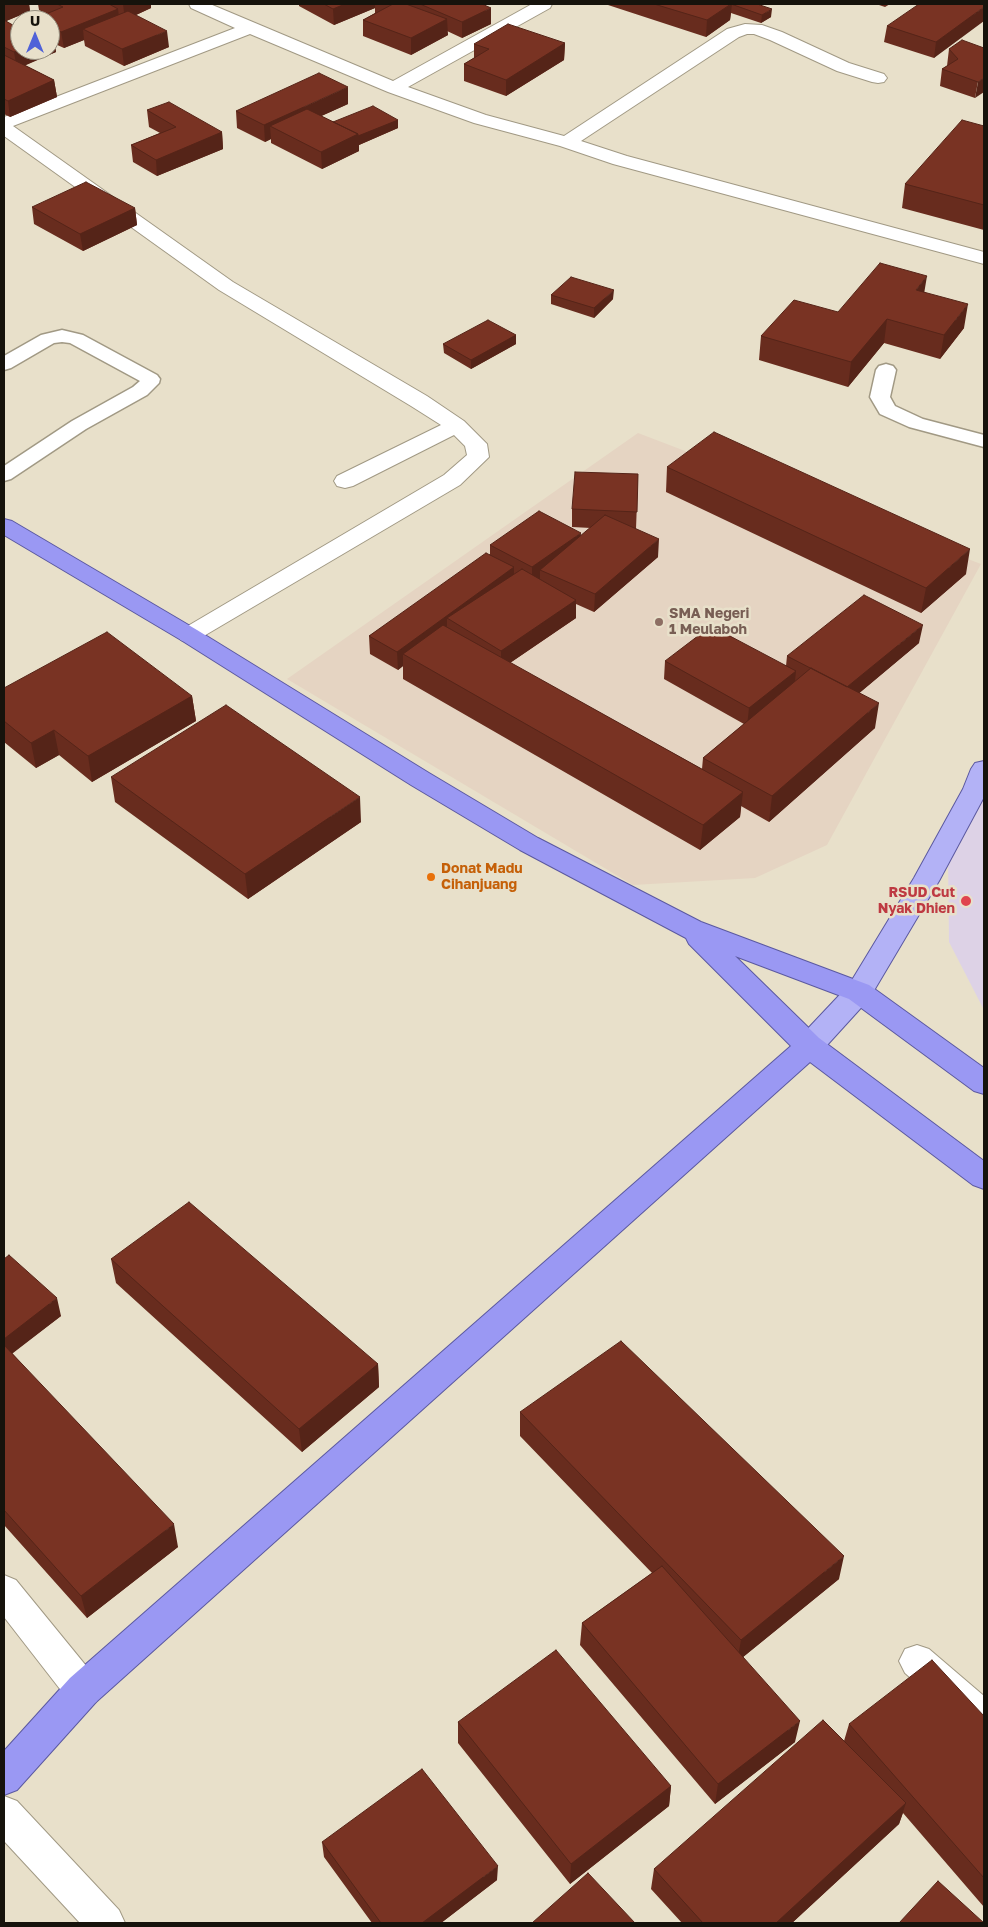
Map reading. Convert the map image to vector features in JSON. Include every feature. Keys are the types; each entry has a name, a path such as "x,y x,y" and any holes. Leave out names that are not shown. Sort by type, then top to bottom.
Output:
{"highway":[{"path":"4,526 189,635 420,779 529,844 691,929 859,992 984,1083"},
{"path":"691,929 809,1046 984,1177"},
{"path":"4,1777 83,1690 809,1046"}],"main road":[{"path":"809,1046 859,992 926,881 976,789 984,769"}],"street":[{"path":"197,4 394,88 480,119 567,142 620,160 984,258"},
{"path":"394,88 544,4"},
{"path":"4,123 250,28"},
{"path":"567,142 732,33 745,29 756,29 776,36 843,67 878,78"},
{"path":"4,128 226,286 419,401 456,426 476,444 478,457 452,480 189,635"},
{"path":"345,481 456,426"},
{"path":"4,1591 83,1690"},
{"path":"917,1661 984,1719"},
{"path":"4,1814 106,1923"}],"lane":[{"path":"4,364 48,339 62,336 76,338 150,379 149,383 140,391 79,425 4,475"},
{"path":"886,370 880,397 887,410 916,423 984,441"}],"shaded area":[{"name":"SMA Negeri 1 Meulaboh","path":"638,433 981,564 827,845 755,878 633,885 287,679"},
{"name":"RSUD Cut Nyak Dhien","path":"984,782 984,1010 949,942 948,860"}],"building":[{"path":"57,4 109,4 118,9 61,32 60,10 56,10 63,7"},
{"path":"324,4 345,4 333,9"},
{"path":"393,4 406,4 447,19 411,38 363,20"},
{"path":"420,4 482,4 491,8 462,22"},
{"path":"654,4 731,4 707,20"},
{"path":"731,4 757,4 772,9 762,15"},
{"path":"919,4 984,4 984,7 936,42 887,26"},
{"path":"128,11 167,31 122,49 83,29"},
{"path":"4,20 10,23 10,50 4,47"},
{"path":"508,24 565,43 506,80 464,64 489,49 474,44"},
{"path":"962,40 984,48 984,78 978,82 942,69 958,59 949,49"},
{"path":"4,55 10,58 10,60 14,60 54,80 8,101 4,99"},
{"path":"319,73 348,87 264,125 236,111"},
{"path":"169,102 222,132 156,160 131,145 176,127 147,110"},
{"path":"373,106 398,120 358,136 358,134 333,122"},
{"path":"307,109 358,134 321,152 270,126"},
{"path":"962,120 984,126 984,205 905,184"},
{"path":"86,182 135,208 80,234 32,207"},
{"path":"880,263 927,276 916,290 968,304 944,335 887,319 851,362 761,336 794,300 838,312"},
{"path":"571,277 614,290 594,308 551,295"},
{"path":"488,320 516,335 471,360 443,344"},
{"path":"714,432 970,549 926,588 667,467"},
{"path":"575,472 638,474 637,512 572,509"},
{"path":"539,511 581,533 532,567 490,545"},
{"path":"605,515 659,539 595,594 540,570"},
{"path":"486,553 514,567 397,652 369,636"},
{"path":"522,569 576,600 501,651 447,618"},
{"path":"864,595 923,625 847,687 787,656"},
{"path":"443,625 743,792 703,825 403,654"},
{"path":"711,626 796,671 749,708 665,661"},
{"path":"107,632 192,696 88,756 54,730 31,743 4,721 4,688"},
{"path":"811,668 879,703 772,796 703,758"},
{"path":"226,705 360,797 245,874 111,777"},
{"path":"189,1202 378,1364 299,1429 111,1259"},
{"path":"9,1255 57,1298 4,1339 4,1259"},
{"path":"621,1341 844,1556 741,1640 520,1412"},
{"path":"4,1345 174,1524 81,1596 4,1510"},
{"path":"662,1566 800,1721 718,1784 582,1623"},
{"path":"556,1650 671,1786 571,1864 458,1722"},
{"path":"932,1660 984,1716 984,1878 849,1724"},
{"path":"823,1720 906,1803 776,1923 703,1923 654,1869"},
{"path":"422,1769 498,1866 422,1923 381,1923 322,1842"},
{"path":"588,1873 635,1923 532,1923"},
{"path":"938,1881 984,1923 899,1923"}],"place":[{"name":"SMA Negeri 1 Meulaboh","path":"659,622"},
{"name":"Donat Madu Cihanjuang","path":"431,877"},
{"name":"RSUD Cut Nyak Dhien","path":"966,901"}]}
